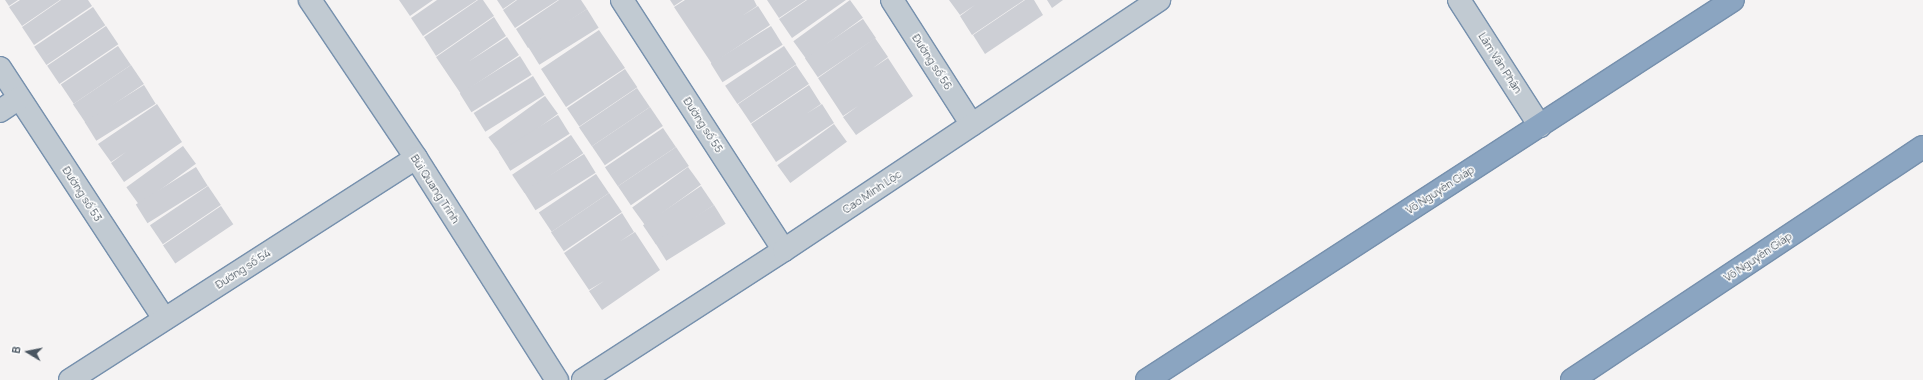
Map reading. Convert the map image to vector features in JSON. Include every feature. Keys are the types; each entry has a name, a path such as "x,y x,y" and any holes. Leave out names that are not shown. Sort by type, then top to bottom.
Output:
{"highway":[{"name":"Võ Nguyên Giáp","path":"1147,380 1733,0"},
{"name":"Võ Nguyên Giáp","path":"1572,380 1923,147"}],"street":[{"name":"Bùi Quang Trinh","path":"310,0 416,158 557,380"},
{"name":"Đường số 55","path":"622,0 784,250"},
{"name":"Đường số 56","path":"892,0 972,125"},
{"name":"Cao Minh Lộc","path":"583,380 784,250 1159,0"},
{"name":"Lâm Văn Phận","path":"1459,0 1540,126"},
{"name":"Đường số 53","path":"0,68 164,319"},
{"path":"0,111 19,98"},
{"name":"Đường số 54","path":"70,380 416,158"}],"building":[{"path":"5,0 18,0 9,6"},
{"path":"20,0 60,0 22,26 9,7"},
{"path":"61,0 88,0 92,6 34,45 22,27"},
{"path":"399,0 433,0 410,16"},
{"path":"437,0 477,0 423,36 411,18"},
{"path":"478,0 483,0 494,16 436,56 424,37"},
{"path":"497,0 516,0 503,9"},
{"path":"517,0 558,0 515,28 503,10"},
{"path":"559,0 581,0 587,9 528,48 516,29"},
{"path":"670,0 683,0 674,6"},
{"path":"685,0 754,0 757,6 742,16 758,6 770,25 712,64 674,7"},
{"path":"767,0 806,0 779,18"},
{"path":"807,0 846,0 792,38 779,19"},
{"path":"850,0 863,18 806,59 793,41"},
{"path":"949,0 1024,0 972,35 960,16 975,5 960,15"},
{"path":"1025,0 1034,0 1043,15 985,54 973,35"},
{"path":"1047,0 1063,0 1052,8"},
{"path":"93,7 105,25 46,65 34,47"},
{"path":"587,9 599,28 539,65 528,46"},
{"path":"494,17 506,36 468,62 507,37 519,55 461,94 436,57"},
{"path":"863,19 876,38 818,77 805,58"},
{"path":"106,26 118,44 59,84 47,66"},
{"path":"771,26 783,45 722,82 711,64"},
{"path":"599,30 625,68 566,107 541,69"},
{"path":"875,38 888,57 873,68 888,58 913,96 856,135 843,117 858,106 843,116 818,78"},
{"path":"118,46 131,65 74,104 61,85"},
{"path":"784,46 796,64 737,104 725,86"},
{"path":"520,56 532,75 471,112 460,94"},
{"path":"131,65 144,84 86,123 73,104"},
{"path":"796,65 809,84 751,123 738,104"},
{"path":"625,69 637,87 579,126 567,108"},
{"path":"533,76 545,95 485,132 474,113"},
{"path":"144,85 156,104 96,141 85,122"},
{"path":"809,85 821,104 806,114 822,104 834,123 776,162 751,124"},
{"path":"637,88 650,107 592,146 579,127"},
{"path":"545,96 558,114 501,155 488,137"},
{"path":"157,104 182,142 124,182 111,163 126,152 111,162 98,144"},
{"path":"650,107 663,126 605,165 592,146"},
{"path":"558,115 570,134 510,171 499,152"},
{"path":"834,124 847,142 790,183 777,165"},
{"path":"663,128 676,147 618,186 605,167"},
{"path":"571,135 583,153 524,193 512,175"},
{"path":"183,146 196,164 139,205 126,187"},
{"path":"676,147 689,166 631,205 618,186"},
{"path":"584,154 596,173 535,210 524,192"},
{"path":"196,167 208,186 147,223 136,205"},
{"path":"688,167 701,185 645,225 632,208"},
{"path":"596,174 609,193 552,232 539,213"},
{"path":"208,186 221,205 163,244 150,225"},
{"path":"701,186 714,205 656,244 643,225"},
{"path":"609,193 622,212 564,251 551,232"},
{"path":"714,205 726,224 666,261 655,242"},
{"path":"221,206 233,224 175,263 163,245"},
{"path":"622,213 634,232 619,242 635,232 660,270 602,310 589,291 604,281 589,290 564,253"}]}
